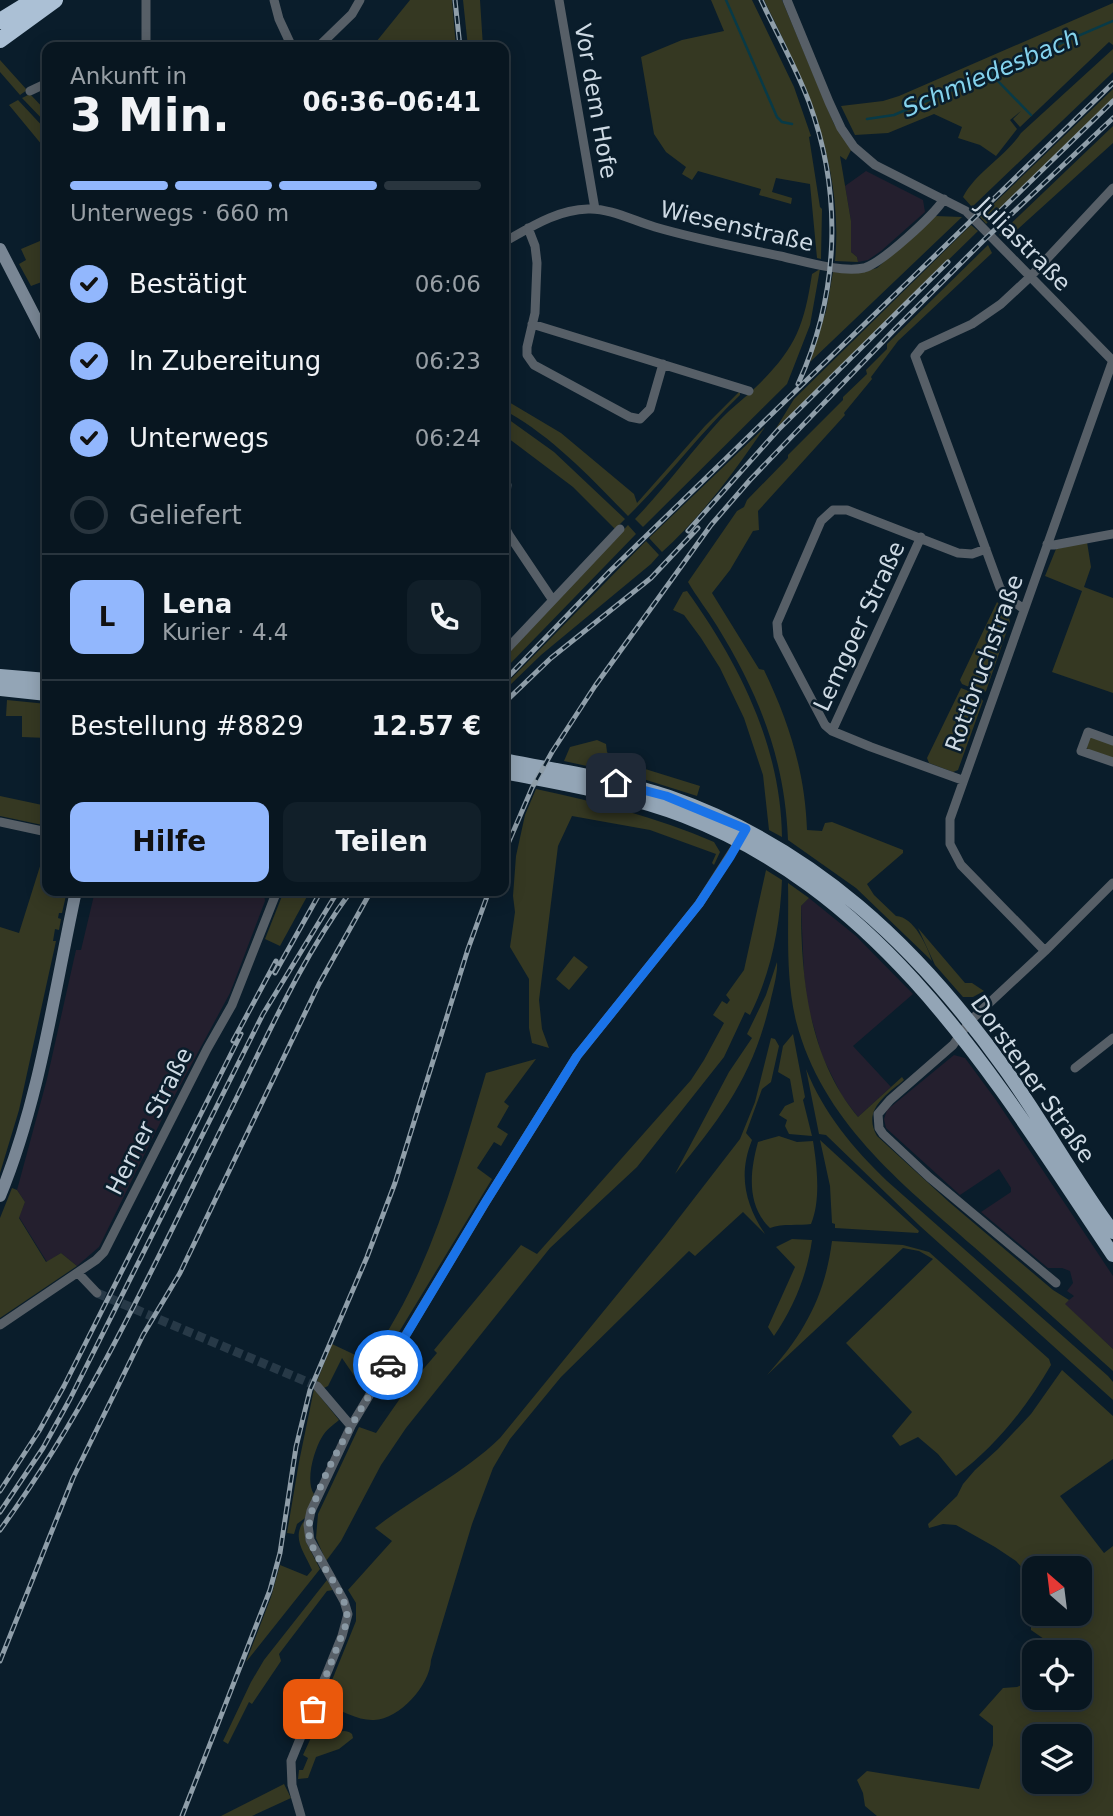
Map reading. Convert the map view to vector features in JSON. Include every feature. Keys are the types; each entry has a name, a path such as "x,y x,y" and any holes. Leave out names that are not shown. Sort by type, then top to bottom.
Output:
{"highway":[{"path":"0,22 34,0"},
{"path":"0,40 55,0"}],"main road":[{"path":"0,249 42,330"},
{"path":"0,676 42,680"},
{"path":"0,689 42,693"},
{"name":"Dorstener Straße","path":"509,761 666,796 742,836 785,852 842,890 918,962 970,1021 1011,1078 1077,1183 1113,1232"},
{"name":"Dorstener Straße","path":"509,773 588,789 665,809 715,830 742,836 785,870 838,906 907,971 961,1034 1113,1255"},
{"path":"0,1196 19,1142 36,1077 75,896"}],"street":[{"path":"146,0 146,42"},
{"path":"274,0 290,42"},
{"path":"322,42 352,15 360,0"},
{"name":"Vor dem Hofe","path":"558,0 595,209"},
{"name":"Juliastraße","path":"787,0 841,128 854,148 875,165 966,211 1113,361"},
{"path":"30,91 42,85"},
{"path":"1024,609 1003,592 915,356 922,346 958,332 987,315 1030,278 1113,188"},
{"name":"Wiesenstraße","path":"509,239 565,212 595,209 693,238 811,263 856,269 875,264 884,257 936,210 944,198"},
{"path":"528,228 535,246 538,284 527,351 534,365 630,417 640,419 647,414 663,364"},
{"path":"532,324 749,391"},
{"name":"Rottbruchstraße","path":"1045,951 968,873 953,851 948,833 962,780 1113,361"},
{"path":"962,780 832,731 819,718 777,630 779,615 821,521 833,510 847,510 965,555 986,549"},
{"path":"509,646 620,529"},
{"path":"1047,544 1113,534"},
{"path":"509,536 552,599"},
{"name":"Lemgoer Straße","path":"832,731 921,537"},
{"path":"1113,741 1088,732 1082,751 1113,762"},
{"path":"0,822 42,831"},
{"path":"301,1816 292,1785 291,1761 342,1636 348,1614 341,1594 310,1540 308,1519 351,1426 577,1056 699,904 742,836"},
{"path":"961,1034 970,1021 1113,883"},
{"name":"Herner Straße","path":"0,1325 78,1273 104,1252 232,1004 275,896"},
{"name":"Dorstener Straße","path":"961,1034 953,1045 880,1109 878,1128 929,1177 1056,1283"},
{"path":"1075,1068 1113,1038"},
{"path":"78,1273 97,1293"},
{"path":"317,1386 351,1426"}],"shaded area":[{"path":"866,171 923,200 925,212 881,251 868,260 858,262 851,252 851,221 845,186"},
{"path":"94,896 264,896 265,901 230,993 161,1121 99,1247 77,1266 61,1253 47,1262 19,1217 25,1202 17,1190 47,1079 76,950 81,950"},
{"path":"809,898 856,936 913,994 853,1046 891,1087 858,1117 842,1096 822,1056 807,1003 801,906"},
{"path":"954,1055 965,1058 996,1100 1113,1276 1113,1349 1064,1304 1074,1296 1067,1291 1073,1283 1070,1271 1048,1268 981,1212 1011,1192 999,1169 960,1195 886,1128 884,1119 887,1110"}],"green space":[{"path":"410,0 452,0 456,42 376,42"},
{"path":"463,0 480,0 483,42 467,42"},
{"path":"711,0 752,0 794,87 811,136 809,137 822,209 821,259 817,258 810,184 776,178 772,192 792,198 791,204 759,195 761,189 698,171 692,180 682,174 686,167 666,152 654,134 641,57 682,40 724,31"},
{"path":"764,0 782,0 834,124 851,150 846,160 840,156 851,221 851,252 858,262 835,261 834,192 828,158 807,94"},
{"path":"1113,3 1113,45 1109,42 1020,127 1013,119 1021,111 1010,120 1017,129 996,156 980,145 958,138 962,127 934,114 888,133 855,135 841,106 883,101 899,96"},
{"path":"1113,49 1113,72 972,207 963,197 975,180 1021,133"},
{"path":"0,60 27,90 20,95 0,72"},
{"path":"1113,89 1113,99 986,224 980,217"},
{"path":"30,94 42,107 42,119 22,98"},
{"path":"18,100 42,126 42,145 9,105"},
{"path":"1113,126 1113,143 1007,239 999,235"},
{"path":"935,216 962,217 810,362 826,311 833,272 860,273 877,268"},
{"path":"971,225 978,231 770,438 794,399"},
{"path":"42,240 42,282 31,286 19,264 26,260 21,249"},
{"path":"988,245 992,253 898,341 845,415 758,511 759,530 753,531 730,570 712,593 759,669 764,670 781,709 799,768 807,830 822,831 825,823 832,822 903,850 903,853 867,884 874,895 896,916 909,921 923,940 932,961 856,888 788,840 782,782 757,702 732,651 688,582 737,511 744,507 747,500 788,455 867,374 866,370 887,349 887,344"},
{"path":"820,269 810,325 787,384 643,527 635,519 720,420 769,373 789,349 801,323 812,274"},
{"path":"740,391 740,395 628,516 554,445 509,413 509,402 561,433 634,494 637,503"},
{"path":"509,420 554,452 625,519 615,529 573,487 509,439"},
{"path":"765,427 730,477 662,552 649,538"},
{"path":"628,525 636,534 509,665 509,652"},
{"path":"646,541 659,555 541,655 509,686 509,681"},
{"path":"1087,542 1091,567 1084,587 1113,598 1113,693 1052,672 1082,591 1045,576 1056,549"},
{"path":"687,591 724,647 754,707 774,770 782,837 769,830 763,775 744,718 720,668 684,615 673,610 683,592"},
{"path":"997,602 1008,613 1010,622 983,693 962,684 960,680"},
{"path":"961,688 979,695 983,701 958,770 953,772 929,763 927,758"},
{"path":"7,700 42,704 42,738 22,737 22,716 6,716"},
{"path":"1091,737 1113,743 1113,760 1089,751 1086,747"},
{"path":"597,740 606,744 607,752 613,759 700,786 697,796 637,777 564,761 570,747"},
{"path":"536,789 604,805 670,825 714,842 720,852 714,865 712,863 716,854 650,830 572,816 558,846 539,1000 542,1029 549,1048 532,1043 529,1028 529,979 510,947 515,912 513,896 516,856 525,815"},
{"path":"0,796 42,805 42,825 0,816"},
{"path":"42,860 42,896 66,896 62,913 59,913 59,930 55,929 53,941 56,941 19,1110 0,1173 0,927 19,933"},
{"path":"766,870 782,880 773,949 764,983 750,1015 745,1012 724,1057 637,1167 550,1248 406,1428 381,1465 341,1541 326,1561 316,1538 318,1514 359,1427 376,1433 408,1387 437,1353 434,1350 521,1245 537,1254 691,1080 704,1060 724,1023 713,1015 722,1001 727,1004 730,1000 726,995 744,970"},
{"path":"788,883 809,898 801,906 806,990 818,1044 841,1094 858,1117 902,1077 904,1080 884,1097 874,1111 873,1127 877,1136 949,1202 1053,1290 1069,1300 1065,1304 1113,1349 1113,1371 892,1173 844,1119 824,1089 808,1057 793,1004 789,970"},
{"path":"282,896 307,896 280,946 265,939"},
{"path":"918,928 965,983 972,983 984,991 973,997 963,997 935,965"},
{"path":"574,956 588,967 569,990 556,979"},
{"path":"777,962 763,1030 744,1075 721,1114 675,1174 729,1072 752,1038 747,1034 766,995"},
{"path":"793,1034 805,1097 803,1100 812,1136 789,1134 785,1126 787,1120 779,1115 785,1106 794,1102 790,1079 778,1072 783,1046"},
{"path":"771,1038 775,1039 779,1046 771,1082 762,1089 746,1133 752,1140 745,1165 748,1200 765,1234 743,1212 695,1256 689,1251 561,1377 510,1439 493,1468 472,1524 429,1670 412,1699 394,1714 374,1720 356,1717 326,1705 324,1700 356,1621 356,1603 348,1590 392,1541 375,1528 471,1463 500,1438 665,1236 740,1139 755,1102"},
{"path":"536,1059 504,1102 509,1106 497,1127 508,1134 501,1146 494,1142 477,1168 492,1179 368,1383 355,1377 342,1358 328,1386 324,1388 317,1381 332,1344 368,1361 408,1294 439,1222 486,1073"},
{"path":"806,1069 821,1101 840,1130 863,1156 887,1181 1108,1376 1113,1382 1113,1400 920,1226 826,1135 819,1134"},
{"path":"779,1136 797,1142 813,1141 817,1194 811,1224 770,1228 757,1209 752,1176 758,1142"},
{"path":"820,1140 919,1231 918,1233 835,1228 832,1223 830,1186"},
{"path":"12,1188 17,1190 25,1202 19,1218 46,1262 61,1253 77,1266 0,1318 0,1218"},
{"path":"792,1239 812,1240 799,1290 774,1336 768,1327 795,1267 776,1247"},
{"path":"832,1241 903,1245 929,1252 1049,1359 1051,1365 1021,1411 984,1452 956,1476 938,1454 918,1437 900,1446 892,1436 912,1412 846,1343 933,1259 919,1251 903,1248 767,1375 792,1344 811,1313 824,1279"},
{"path":"1062,1370 1113,1416 1113,1459 1060,1496 1104,1553 1113,1546 1113,1816 877,1816 865,1806 857,1780 867,1771 979,1789 993,1745 993,1726 979,1715 1003,1688 1022,1685 1022,1710 1092,1710 1092,1640 1044,1640 1031,1630 1031,1626 1092,1626 1092,1556 1022,1556 1022,1568 995,1547 956,1525 943,1524 929,1528 928,1524 957,1496 975,1470 1031,1414"},
{"path":"314,1389 339,1420 324,1434 316,1450 310,1474 314,1494 305,1518 297,1524 294,1534 287,1533 299,1462"},
{"path":"304,1521 306,1542 320,1569 246,1662 280,1565 307,1576 312,1570 299,1539 300,1527"},
{"path":"327,1580 333,1590 327,1591 279,1654 281,1661 252,1704 249,1702 228,1744 223,1741 264,1660"},
{"path":"321,1716 326,1723 327,1734 333,1736 345,1731 352,1734 353,1738 339,1749 316,1757 308,1778 298,1779 299,1770 303,1770 308,1758 303,1755"},
{"path":"284,1784 291,1798 252,1816 221,1816"}],"waterway":[{"name":"Schmiedesbach","path":"726,0 777,117 782,122 792,124"},
{"name":"Schmiedesbach","path":"867,119 894,115 1113,21"},
{"path":"992,75 1031,115"}],"tunnel":[{"path":"97,1293 317,1386"}],"railway":[{"path":"455,0 459,42"},
{"path":"761,0 809,102 820,137 831,208 832,244 822,315 798,384"},
{"path":"509,676 610,571 1113,83"},
{"path":"1000,211 1113,101"},
{"path":"509,841 532,788 552,752 595,686 711,525 750,480 895,329 1113,118"},
{"path":"688,531 778,430 948,262"},
{"path":"509,698 551,658 651,578 698,528"},
{"path":"275,973 318,896"},
{"path":"0,1512 43,1448 70,1399 263,1014 335,896"},
{"path":"0,1530 68,1427 98,1374 289,992 347,896"},
{"path":"0,1661 73,1478 143,1335 180,1273 319,984 368,896"},
{"path":"182,1816 270,1590 280,1553 296,1447 310,1390 367,1257 395,1183 487,896"},
{"path":"233,1041 276,961"},
{"path":"0,1491 64,1386 241,1034"}],"way so far":[{"path":"313,1709 348,1614 341,1594 314,1550 308,1519 351,1426 388,1365"}],"route":[{"path":"388,1365 577,1056 699,904 746,829 666,796 616,783"}]}
